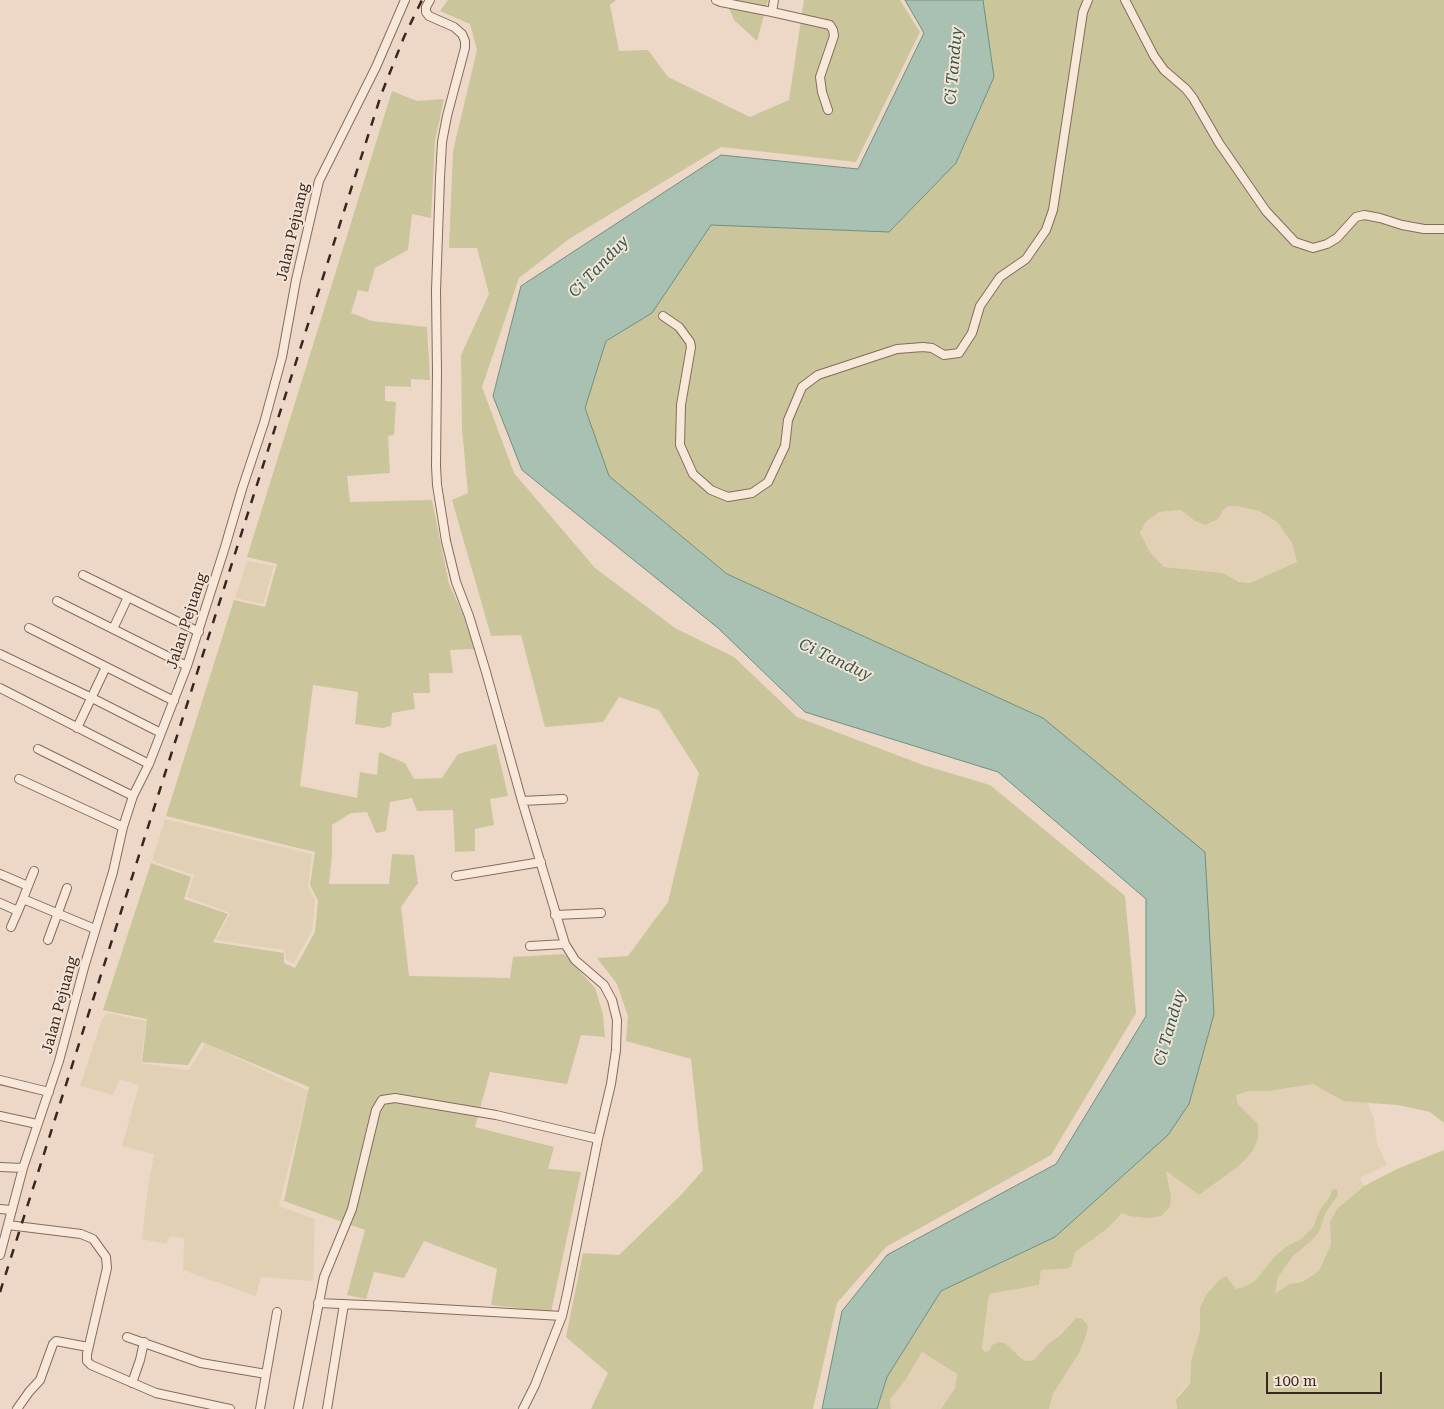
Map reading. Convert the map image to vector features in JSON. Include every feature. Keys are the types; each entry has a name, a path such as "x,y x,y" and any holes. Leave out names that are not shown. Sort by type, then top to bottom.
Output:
{"street":[{"name":"Jalan Pejuang","path":"0,1255 23,1168 59,1061 95,929 113,872 123,827 133,796 149,764 188,666 264,422 282,357 296,280 319,181 372,75 405,0"},
{"path":"430,0 426,6 426,12 429,16 454,27 462,34 465,41 465,48 442,142 440,178 436,316 436,466 437,485 446,540 456,582 483,662 564,944 575,960 604,985 612,1000 617,1020 616,1050 611,1084 562,1316 535,1385 523,1409"},
{"path":"716,0 827,24 832,27 834,36 820,77 822,92 828,110"},
{"path":"772,12 774,0"},
{"path":"663,316 678,326 690,342 691,347 681,405 680,445 693,474 711,490 728,497 752,493 768,482 785,446 788,420 802,387 818,375 897,348 932,348 944,355 959,353 972,333 980,306 1000,277 1026,258 1046,230 1053,210 1083,12 1088,0"},
{"path":"1125,0 1154,56 1164,70 1186,89 1193,98 1219,143 1266,211 1295,242 1313,248 1327,244 1337,238 1356,217 1364,215 1424,229 1444,229"},
{"path":"83,574 199,632"},
{"path":"113,629 128,597"},
{"path":"57,601 188,666"},
{"path":"28,628 174,701"},
{"path":"0,654 161,733"},
{"path":"77,728 106,667"},
{"path":"0,688 149,764"},
{"path":"38,748 133,796"},
{"path":"19,779 123,827"},
{"path":"522,801 563,799"},
{"path":"456,876 541,862"},
{"path":"11,927 34,871"},
{"path":"0,874 28,886"},
{"path":"48,940 67,888"},
{"path":"23,899 95,929"},
{"path":"0,903 18,911"},
{"path":"555,915 602,913"},
{"path":"530,946 564,944"},
{"path":"0,1080 49,1092"},
{"path":"298,1409 324,1277 352,1209 376,1110 382,1100 395,1098 496,1115 598,1139"},
{"path":"0,1116 38,1124"},
{"path":"0,1167 23,1168"},
{"path":"0,1209 11,1210"},
{"path":"8,1225 81,1234 93,1239 106,1257 107,1268 87,1354 87,1361 91,1365 156,1393 230,1409"},
{"path":"318,1303 562,1316"},
{"path":"327,1409 344,1304"},
{"path":"260,1409 276,1312"},
{"path":"127,1337 200,1363 266,1374"},
{"path":"17,1409 40,1380 53,1344 56,1341 88,1347"},
{"path":"132,1383 144,1342"}],"shaded area":[{"path":"448,0 616,0 610,5 619,51 648,50 668,77 750,117 789,100 804,0 900,0 920,32 856,162 721,147 569,239 519,278 482,387 514,473 595,568 675,628 734,657 797,717 923,765 990,785 1125,896 1136,1013 1051,1155 886,1247 837,1303 813,1409 591,1409 608,1373 566,1337 583,1253 619,1255 682,1194 703,1170 691,1059 626,1041 628,1016 617,984 597,958 628,956 668,902 699,773 659,710 619,697 603,722 545,727 521,635 491,636 452,500 468,493 462,429 461,355 489,294 477,248 449,248 453,151 477,50 470,24 440,11"},
{"path":"726,0 768,0 757,41 734,20"},
{"path":"983,0 1444,0 1444,1123 1430,1112 1398,1105 1343,1101 1313,1084 1269,1091 1249,1091 1236,1095 1238,1104 1258,1124 1258,1139 1252,1152 1239,1166 1199,1195 1166,1171 1171,1196 1170,1207 1161,1216 1149,1218 1122,1213 1108,1228 1075,1252 1071,1267 1041,1270 1039,1285 989,1294 982,1348 985,1352 989,1351 992,1345 999,1342 1005,1343 1021,1358 1031,1361 1076,1318 1081,1318 1086,1323 1088,1327 1079,1353 1053,1394 1049,1409 941,1409 955,1388 957,1374 922,1352 905,1381 890,1399 891,1409 877,1409 887,1377 941,1291 1055,1237 1214,1014 1043,718 727,574 608,476 585,408 606,341 652,312 711,225 889,232 956,163 994,77","holes":["1236,506 1259,511 1277,522 1292,543 1297,562 1250,583 1239,582 1223,573 1164,567 1150,552 1140,533 1146,522 1159,512 1181,510 1195,521 1205,525 1218,519 1227,507"]},
{"path":"392,91 417,101 444,99 435,141 431,218 412,214 408,250 375,268 368,292 358,290 351,313 372,321 427,327 430,380 411,379 411,387 385,386 385,401 396,402 394,435 388,436 390,473 347,476 350,502 432,500 449,584 464,617 474,649 450,650 453,673 429,673 430,693 413,693 415,709 392,713 391,726 382,728 355,724 358,692 313,685 300,786 357,798 360,772 377,775 379,752 405,763 414,779 442,778 458,754 496,744 508,796 490,799 494,825 475,829 475,851 455,852 453,810 417,811 412,798 390,802 386,831 376,833 367,812 351,813 332,825 332,855 329,884 389,884 392,854 414,855 418,883 401,907 409,976 510,978 513,957 564,954 595,988 603,1014 605,1037 581,1035 567,1084 490,1072 475,1127 554,1147 548,1169 581,1172 551,1312 491,1305 497,1269 424,1241 404,1278 374,1272 366,1299 347,1295 365,1230 284,1201 309,1087 202,1042 188,1065 142,1062 147,1019 103,1010 151,863 191,877 184,899 228,914 213,942 284,953 284,963 295,968 315,932 318,901 310,885 315,852 166,816 234,600 265,607 277,564 247,557"},
{"path":"1236,506 1259,511 1277,522 1292,543 1298,562 1250,583 1239,582 1223,573 1164,567 1150,552 1140,533 1146,522 1159,512 1181,510 1195,521 1227,507"},
{"path":"247,561 274,566 263,604 235,598"},
{"path":"165,819 312,854 308,887 315,900 312,931 294,963 286,960 284,950 216,940 230,913 187,897 194,875 152,861"},
{"path":"107,1013 146,1021 141,1063 189,1070 205,1043 308,1091 279,1206 315,1219 313,1281 261,1277 256,1296 183,1270 184,1238 170,1236 166,1244 142,1239 154,1154 122,1146 139,1085 120,1079 113,1095 80,1086 102,1019"},
{"path":"1313,1084 1343,1101 1368,1103 1374,1119 1377,1143 1387,1165 1360,1178 1364,1186 1337,1209 1330,1222 1331,1244 1319,1271 1302,1282 1289,1284 1275,1295 1278,1277 1293,1256 1319,1232 1326,1212 1338,1195 1335,1189 1330,1193 1329,1198 1321,1208 1314,1226 1301,1239 1287,1246 1275,1256 1255,1281 1236,1289 1219,1280 1206,1295 1200,1307 1200,1331 1191,1361 1189,1383 1178,1395 1177,1409 1049,1409 1053,1394 1079,1353 1085,1339 1076,1318 1031,1361 1021,1358 1005,1343 999,1342 992,1345 989,1351 985,1352 982,1348 989,1294 1039,1285 1041,1270 1065,1269 1075,1252 1108,1228 1122,1213 1130,1216 1171,1196 1166,1171 1199,1195 1239,1166 1252,1152 1258,1139 1258,1124 1238,1104 1236,1095 1249,1091 1269,1091"},
{"path":"1444,1150 1444,1409 1177,1409 1176,1400 1190,1383 1191,1361 1200,1331 1200,1307 1206,1295 1219,1280 1226,1276 1236,1289 1255,1281 1275,1256 1287,1246 1301,1239 1314,1226 1321,1208 1329,1198 1332,1190 1335,1189 1338,1195 1326,1212 1319,1232 1293,1256 1278,1277 1275,1294 1289,1284 1302,1282 1319,1271 1331,1244 1330,1222 1337,1209 1364,1186 1397,1169"},
{"path":"922,1352 957,1374 955,1388 941,1409 891,1409 890,1399 905,1381"}],"water":[{"name":"Ci Tanduy","path":"905,0 983,0 994,77 956,163 889,232 711,225 652,313 606,341 585,408 609,476 727,574 1043,718 1205,852 1214,1014 1189,1104 1168,1135 1055,1237 941,1291 887,1377 877,1409 822,1409 842,1311 887,1255 1056,1164 1146,1016 1146,899 998,772 805,712 718,628 522,470 493,396 521,286 721,155 858,169 924,33"}],"railway":[{"path":"0,1292 381,95 404,37 422,0"}]}
